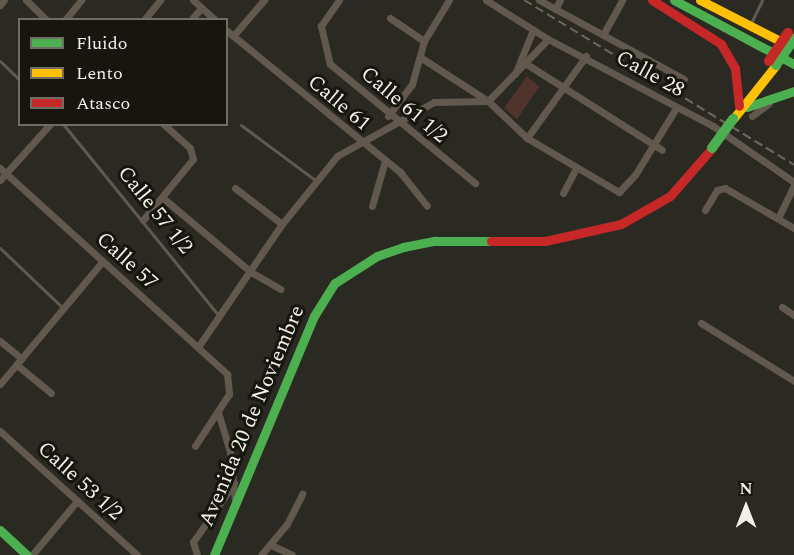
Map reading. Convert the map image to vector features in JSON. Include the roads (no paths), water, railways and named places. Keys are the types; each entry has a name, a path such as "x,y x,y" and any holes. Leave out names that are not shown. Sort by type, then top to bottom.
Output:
{"main road":[{"path":"652,0 721,44 735,68 737,113"},
{"path":"674,0 794,64"},
{"path":"700,0 794,48"},
{"path":"737,113 792,32"},
{"path":"737,113 794,91"},
{"name":"Avenida 20 de Noviembre","path":"214,555 236,511 314,316 335,283 377,256 424,243 545,241 621,224 670,196 712,148 737,113"},
{"path":"0,530 29,555"}],"street":[{"path":"0,5 4,0"},
{"path":"26,0 45,18"},
{"path":"67,18 81,0"},
{"path":"146,18 160,0"},
{"path":"193,0 213,18"},
{"path":"233,36 264,0"},
{"name":"Calle 61 1/2","path":"339,0 321,26 321,44 330,64 398,125 475,183"},
{"path":"388,116 412,84 424,41 449,0"},
{"name":"Calle 28","path":"486,0 548,39 586,56 676,108 713,126 794,184"},
{"path":"539,0 604,33 684,80"},
{"path":"555,9 560,0"},
{"path":"604,33 622,0"},
{"path":"193,18 201,8"},
{"path":"390,18 424,41"},
{"path":"515,74 533,30"},
{"name":"Calle 61","path":"228,32 358,142 385,161 427,206"},
{"path":"198,347 315,180 358,142 398,125 434,102 488,101 548,39"},
{"path":"527,138 586,56"},
{"path":"420,57 488,101 527,138 616,191 625,189 676,108"},
{"path":"525,63 563,90 662,150"},
{"path":"752,116 767,103 794,96"},
{"path":"0,180 3,171 48,126"},
{"path":"143,219 192,162 190,148 165,126"},
{"path":"372,206 385,161"},
{"path":"563,193 576,169"},
{"name":"Calle 57","path":"3,171 198,347 230,379 231,389 218,412"},
{"path":"778,218 794,184"},
{"path":"235,188 282,224"},
{"path":"705,210 717,190 728,189 794,228"},
{"name":"Calle 57 1/2","path":"163,198 251,272 280,289"},
{"path":"0,384 62,307 103,261"},
{"path":"782,308 794,315"},
{"path":"701,323 794,381"},
{"path":"0,340 22,359"},
{"path":"17,365 51,393"},
{"path":"218,412 234,483 236,511"},
{"path":"195,446 218,412"},
{"name":"Calle 53 1/2","path":"0,431 137,555"},
{"path":"197,555 193,542 234,483"},
{"path":"261,555 271,545 302,494"},
{"path":"29,555 77,501"},
{"path":"271,545 292,555"}],"lane":[{"path":"750,26 762,0"},
{"path":"0,61 18,78"},
{"path":"241,125 315,180"},
{"name":"Calle 57 1/2","path":"65,126 143,219 220,317"},
{"path":"0,248 62,307"}],"railway":[{"path":"524,0 794,165"}]}
